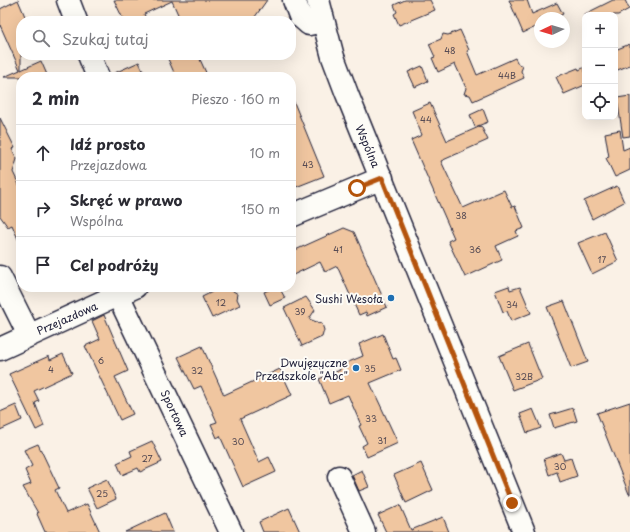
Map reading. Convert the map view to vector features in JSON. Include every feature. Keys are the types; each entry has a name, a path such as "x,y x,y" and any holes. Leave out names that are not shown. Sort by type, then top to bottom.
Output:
{"street":[{"path":"68,0 74,16"},
{"path":"294,0 300,16 309,24 320,10"},
{"name":"Wspólna","path":"320,10 333,57 346,94 382,178 524,532"},
{"path":"91,60 96,72"},
{"path":"296,214 382,178"},
{"path":"0,277 29,335"},
{"name":"Przejazdowa","path":"0,348 124,292"},
{"name":"Sportowa","path":"126,292 231,532"},
{"path":"339,477 364,532"}],"building":[{"path":"18,0 25,16 16,16 16,60 21,60 21,70 41,61 46,72 16,72 16,77 4,77 20,70 0,25 0,9"},
{"path":"114,0 267,0 256,16 179,16 172,1 144,14 145,16 122,16"},
{"path":"405,0 430,0 435,10 399,25 394,14 397,12 394,5"},
{"path":"509,0 527,0 532,14 534,13 534,28 523,33"},
{"path":"613,0 625,0 629,9 618,15 618,12 589,12"},
{"path":"557,3 562,12 537,12"},
{"path":"460,30 469,50 467,51 477,75 515,58 518,64 523,66 521,71 524,78 473,101 470,95 464,94 466,88 455,64 438,72 432,58 435,57 429,44 441,39 443,34 448,35"},
{"path":"630,44 630,65 618,70 618,49"},
{"path":"168,60 200,60 206,72 174,72"},
{"path":"139,62 144,72 117,72"},
{"path":"422,66 428,81 415,87 408,72"},
{"path":"578,68 579,70 582,68 582,86 564,94 556,77"},
{"path":"630,96 630,136 623,137 618,98"},
{"path":"430,103 447,141 481,126 488,140 441,161 463,208 504,190 512,207 515,206 524,228 516,231 518,236 496,246 502,260 465,277 448,241 454,238 411,140 422,135 412,111"},
{"path":"296,107 324,176 296,187"},
{"path":"483,109 488,122 475,127 470,115"},
{"path":"0,118 15,148 12,149 16,157 13,172 16,178 16,234 12,225 8,227 0,216"},
{"path":"620,130 623,150 630,147 630,170 615,177 606,158 609,157 605,133"},
{"path":"617,186 624,202 592,219 584,201"},
{"path":"344,228 354,232 387,307 367,316 366,312 359,315 337,266 325,272 320,262 296,274 296,250"},
{"path":"605,232 618,261 592,274 578,243"},
{"path":"509,286 510,290 520,287 531,313 511,321 507,311 503,312 495,291"},
{"path":"212,292 235,292 238,294 237,299 240,305 212,318 202,297"},
{"path":"264,292 282,292 285,298 270,305"},
{"path":"306,297 315,310 309,319 322,324 324,330 322,337 302,346 284,308"},
{"path":"564,301 588,362 571,368 547,307"},
{"path":"104,315 128,371 115,377 133,414 120,420 85,346 100,339 92,321"},
{"path":"383,334 393,359 396,358 401,370 370,383 398,443 367,457 362,446 367,443 348,395 329,403 319,379 340,370 339,366 363,356 359,344"},
{"path":"528,344 542,379 513,390 499,356"},
{"path":"202,346 224,395 280,369 292,395 240,419 259,462 269,457 276,472 243,487 220,436 217,438 211,424 217,422 201,386 194,389 178,357"},
{"path":"63,354 72,373 34,391 39,401 35,403 44,426 36,430 9,374 49,356 50,360"},
{"path":"630,402 630,494 629,494 597,413"},
{"path":"16,405 22,420 0,430 0,412"},
{"path":"573,408 577,421 554,428 550,415"},
{"path":"533,409 541,428 527,433 520,414"},
{"path":"152,441 162,462 140,472 138,468 122,475 117,463 132,456 130,451"},
{"path":"38,444 59,488 55,490 66,513 87,504 100,532 45,532 37,514 38,513 23,487 31,484 25,470 32,466 24,450"},
{"path":"561,453 564,460 571,458 577,476 560,482 557,472 549,475 544,459"},
{"path":"421,463 433,490 406,503 394,475"},
{"path":"362,470 369,487 359,491 352,475"},
{"path":"107,479 116,499 97,508 87,488"},
{"path":"400,505 411,530 443,517 449,532 386,532 378,515"},
{"path":"289,508 300,532 263,532 259,522"},
{"path":"165,513 173,532 125,532"}],"place":[{"name":"Sushi Wesoła","path":"391,298"},
{"name":"Dwujęzyczne Przedszkole \"Abc\"","path":"356,368"}],"route":[{"path":"357,188 382,178 512,503"}]}
